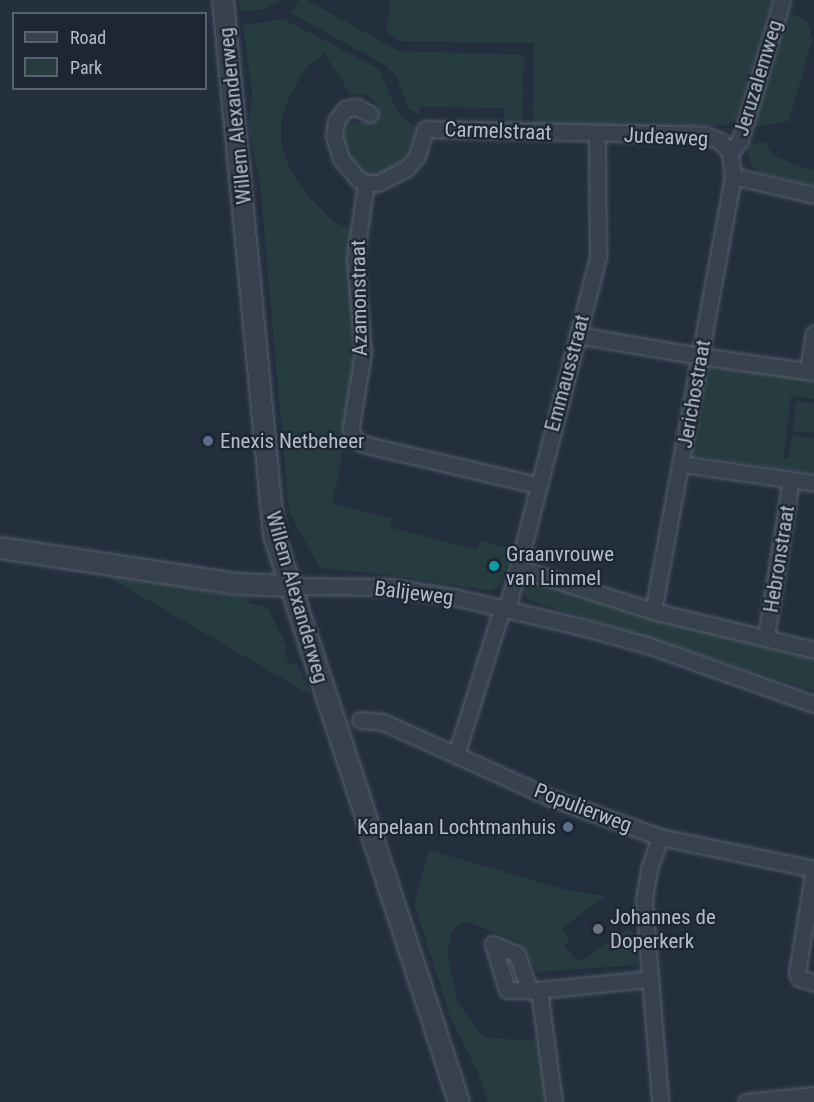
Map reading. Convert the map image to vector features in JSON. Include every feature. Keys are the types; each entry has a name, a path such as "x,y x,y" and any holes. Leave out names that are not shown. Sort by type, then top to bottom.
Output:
{"street":[{"name":"Willem Alexanderweg","path":"223,0 271,519 290,586 459,1102"},
{"name":"Jeruzalemweg","path":"730,153 740,140 782,0"},
{"path":"366,183 358,179 341,159 334,136 336,121 345,109 357,107 370,114"},
{"name":"Carmelstraat","path":"366,183 378,183 407,168 417,156 425,129 597,133"},
{"name":"Judeaweg","path":"597,133 705,135 720,141 730,153 733,176"},
{"name":"Emmausstraat","path":"456,755 518,568 537,485 598,256 597,133"},
{"path":"733,176 814,195"},
{"name":"Jerichostraat","path":"652,611 733,176"},
{"name":"Azamonstraat","path":"366,183 355,258 363,353 351,426 352,435 360,443 537,485"},
{"path":"577,335 700,356 811,371 814,333"},
{"path":"681,464 814,483"},
{"name":"Hebronstraat","path":"766,637 791,480"},
{"name":"Balijeweg","path":"0,548 238,584 400,588 505,609 647,645 814,705"},
{"path":"518,568 652,611 814,650"},
{"name":"Populierweg","path":"360,720 383,722 551,798 660,837 814,869"},
{"path":"660,837 650,869 644,901 660,1102"},
{"path":"814,869 797,973 799,978 814,983"},
{"path":"554,1102 534,991 650,979"},
{"path":"746,1102 814,1095"}],"green space":[{"path":"239,0 281,0 265,9 240,11"},
{"path":"299,0 306,0 399,51 524,55 522,125 506,125 503,108 420,107 419,114 408,108 397,78 387,66 291,13"},
{"path":"390,0 773,0 735,120 728,125 665,127 533,125 534,43 400,41 387,33"},
{"path":"788,11 808,22 812,40 789,121 755,127 754,119"},
{"path":"283,19 379,69 398,113 417,128 407,153 396,166 384,174 370,176 359,170 349,161 340,133 347,122 368,122 376,118 379,110 374,100 363,94 351,95 324,53 306,68 291,93 281,118 281,145 290,170 310,198 334,222 352,230 349,273 357,351 342,433 346,437 332,503 392,519 390,527 476,550 480,541 513,549 501,583 492,591 399,576 320,568 289,512 260,184 249,130 252,93 243,25"},
{"path":"765,142 773,155 814,170 814,186 758,171 751,165 748,145"},
{"path":"715,367 814,380 814,399 791,396 783,458 789,459 792,435 814,438 814,473 692,455 690,448 706,371"},
{"path":"796,401 814,403 814,433 793,431"},
{"path":"98,571 249,599 249,603 268,608 288,649 284,652 290,666 296,663 312,696"},
{"path":"525,576 814,655 814,691 528,600 523,590"},
{"path":"429,850 563,889 605,896 562,928 570,941 564,946 574,957 582,961 628,929 634,932 638,965 537,972 522,943 465,921 452,931 447,954 458,1003 480,1033 489,1038 539,1041 548,1102 488,1102 479,1075 449,1014 414,903"}],"place":[{"name":"Enexis Netbeheer","path":"208,441"},
{"name":"Graanvrouwe van Limmel","path":"494,566"},
{"name":"Kapelaan Lochtmanhuis","path":"568,827"},
{"name":"Johannes de Doperkerk","path":"598,929"}]}
